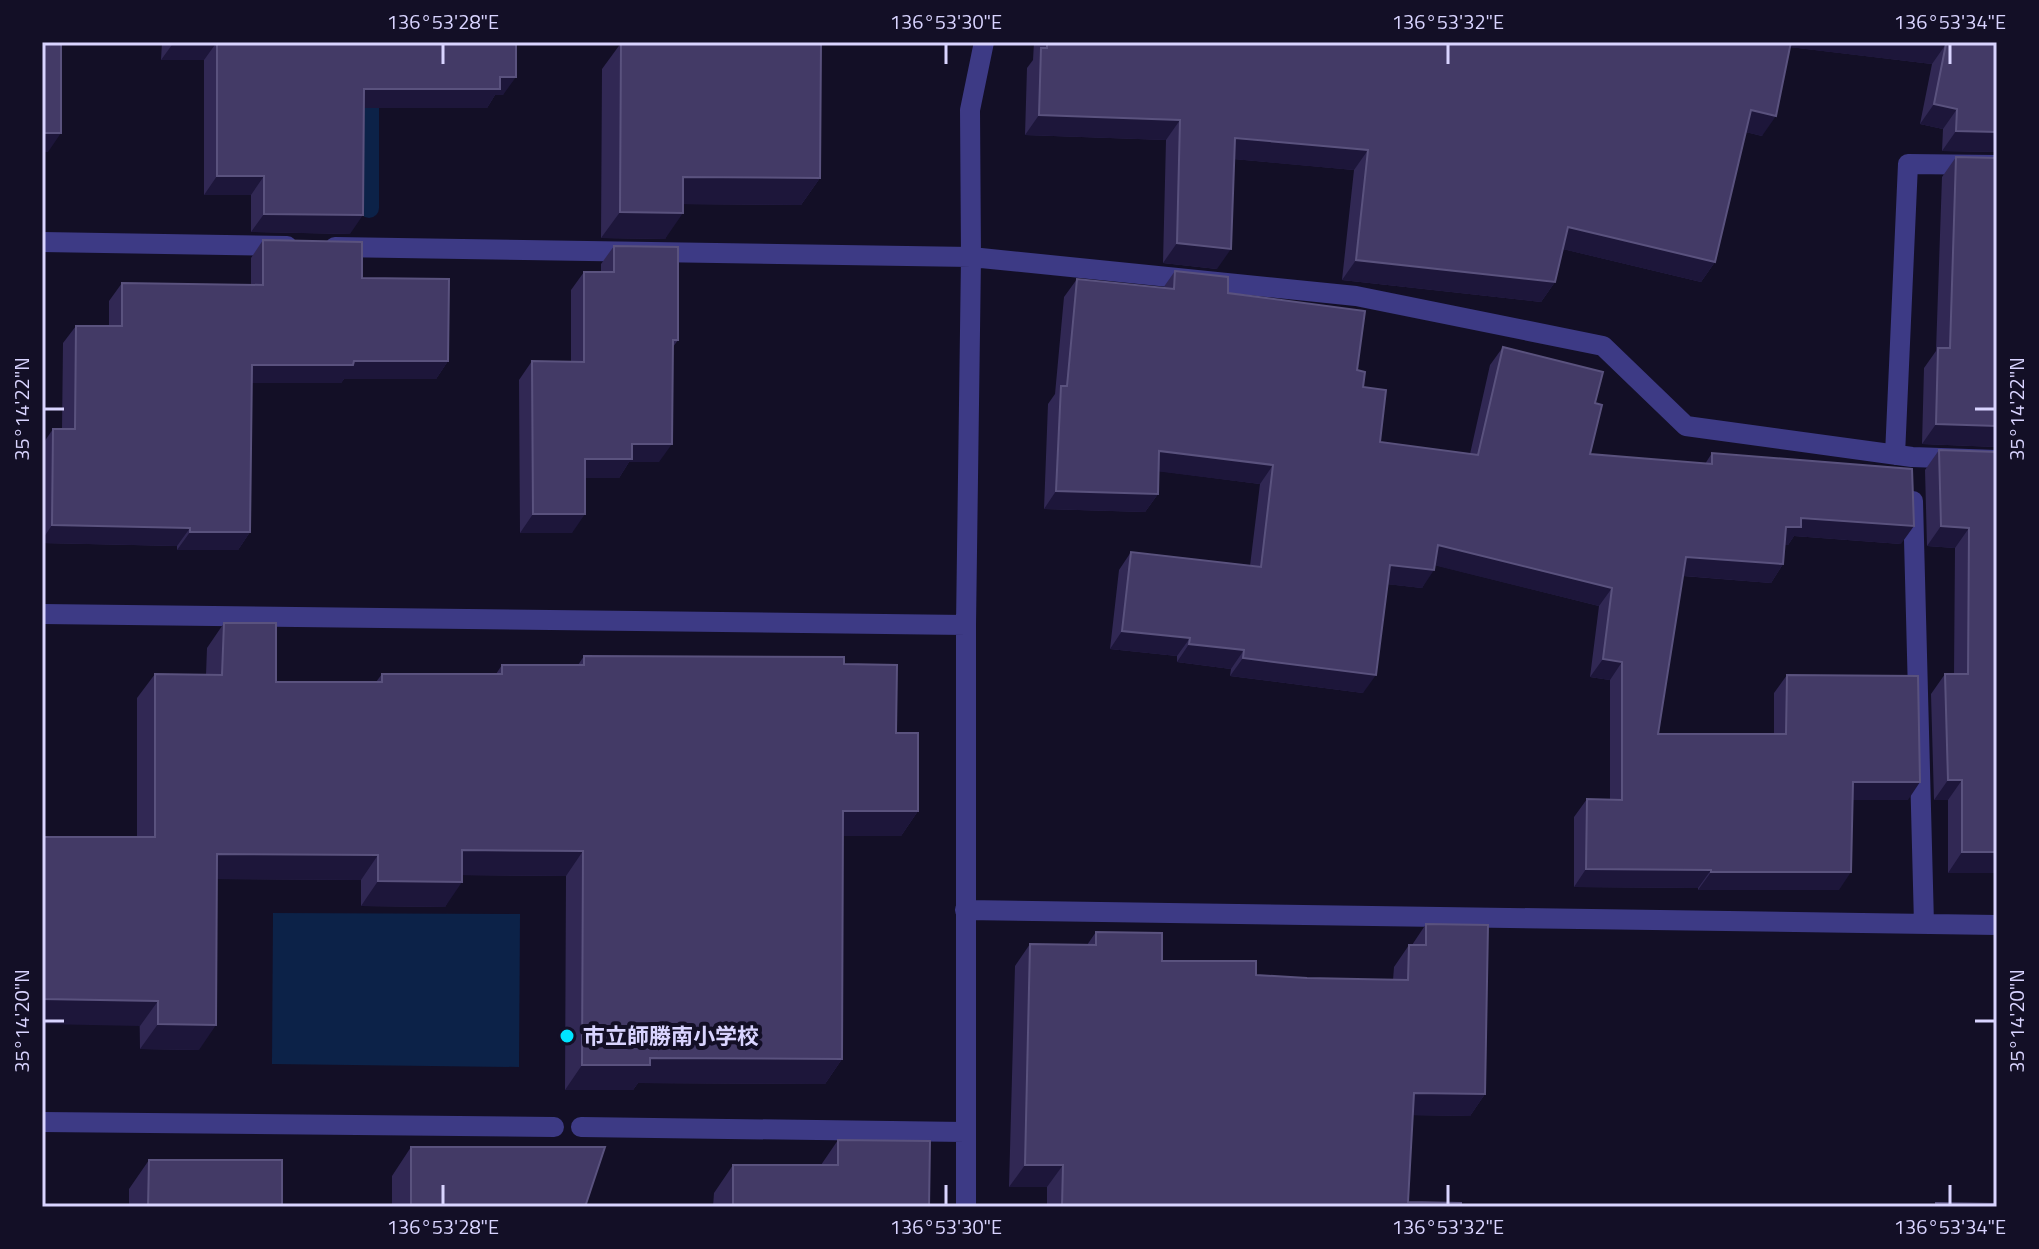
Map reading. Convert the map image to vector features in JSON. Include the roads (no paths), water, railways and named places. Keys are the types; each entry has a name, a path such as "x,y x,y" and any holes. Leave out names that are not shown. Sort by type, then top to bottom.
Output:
{"street":[{"path":"966,1207 970,110 984,42"},
{"path":"1924,924 1908,468 1908,164 1997,165"},
{"path":"42,242 971,257 1356,296 1603,346 1686,426 1908,468 1997,460"},
{"path":"42,614 966,625"},
{"path":"965,910 1997,925"},
{"path":"42,1122 554,1127"},
{"path":"581,1127 965,1132"}],"water":[{"path":"273,913 520,914 519,1067 272,1064"}],"waterway":[{"path":"369,42 369,208"}],"place":[{"name":"市立師勝南小学校","path":"567,1036"}]}
